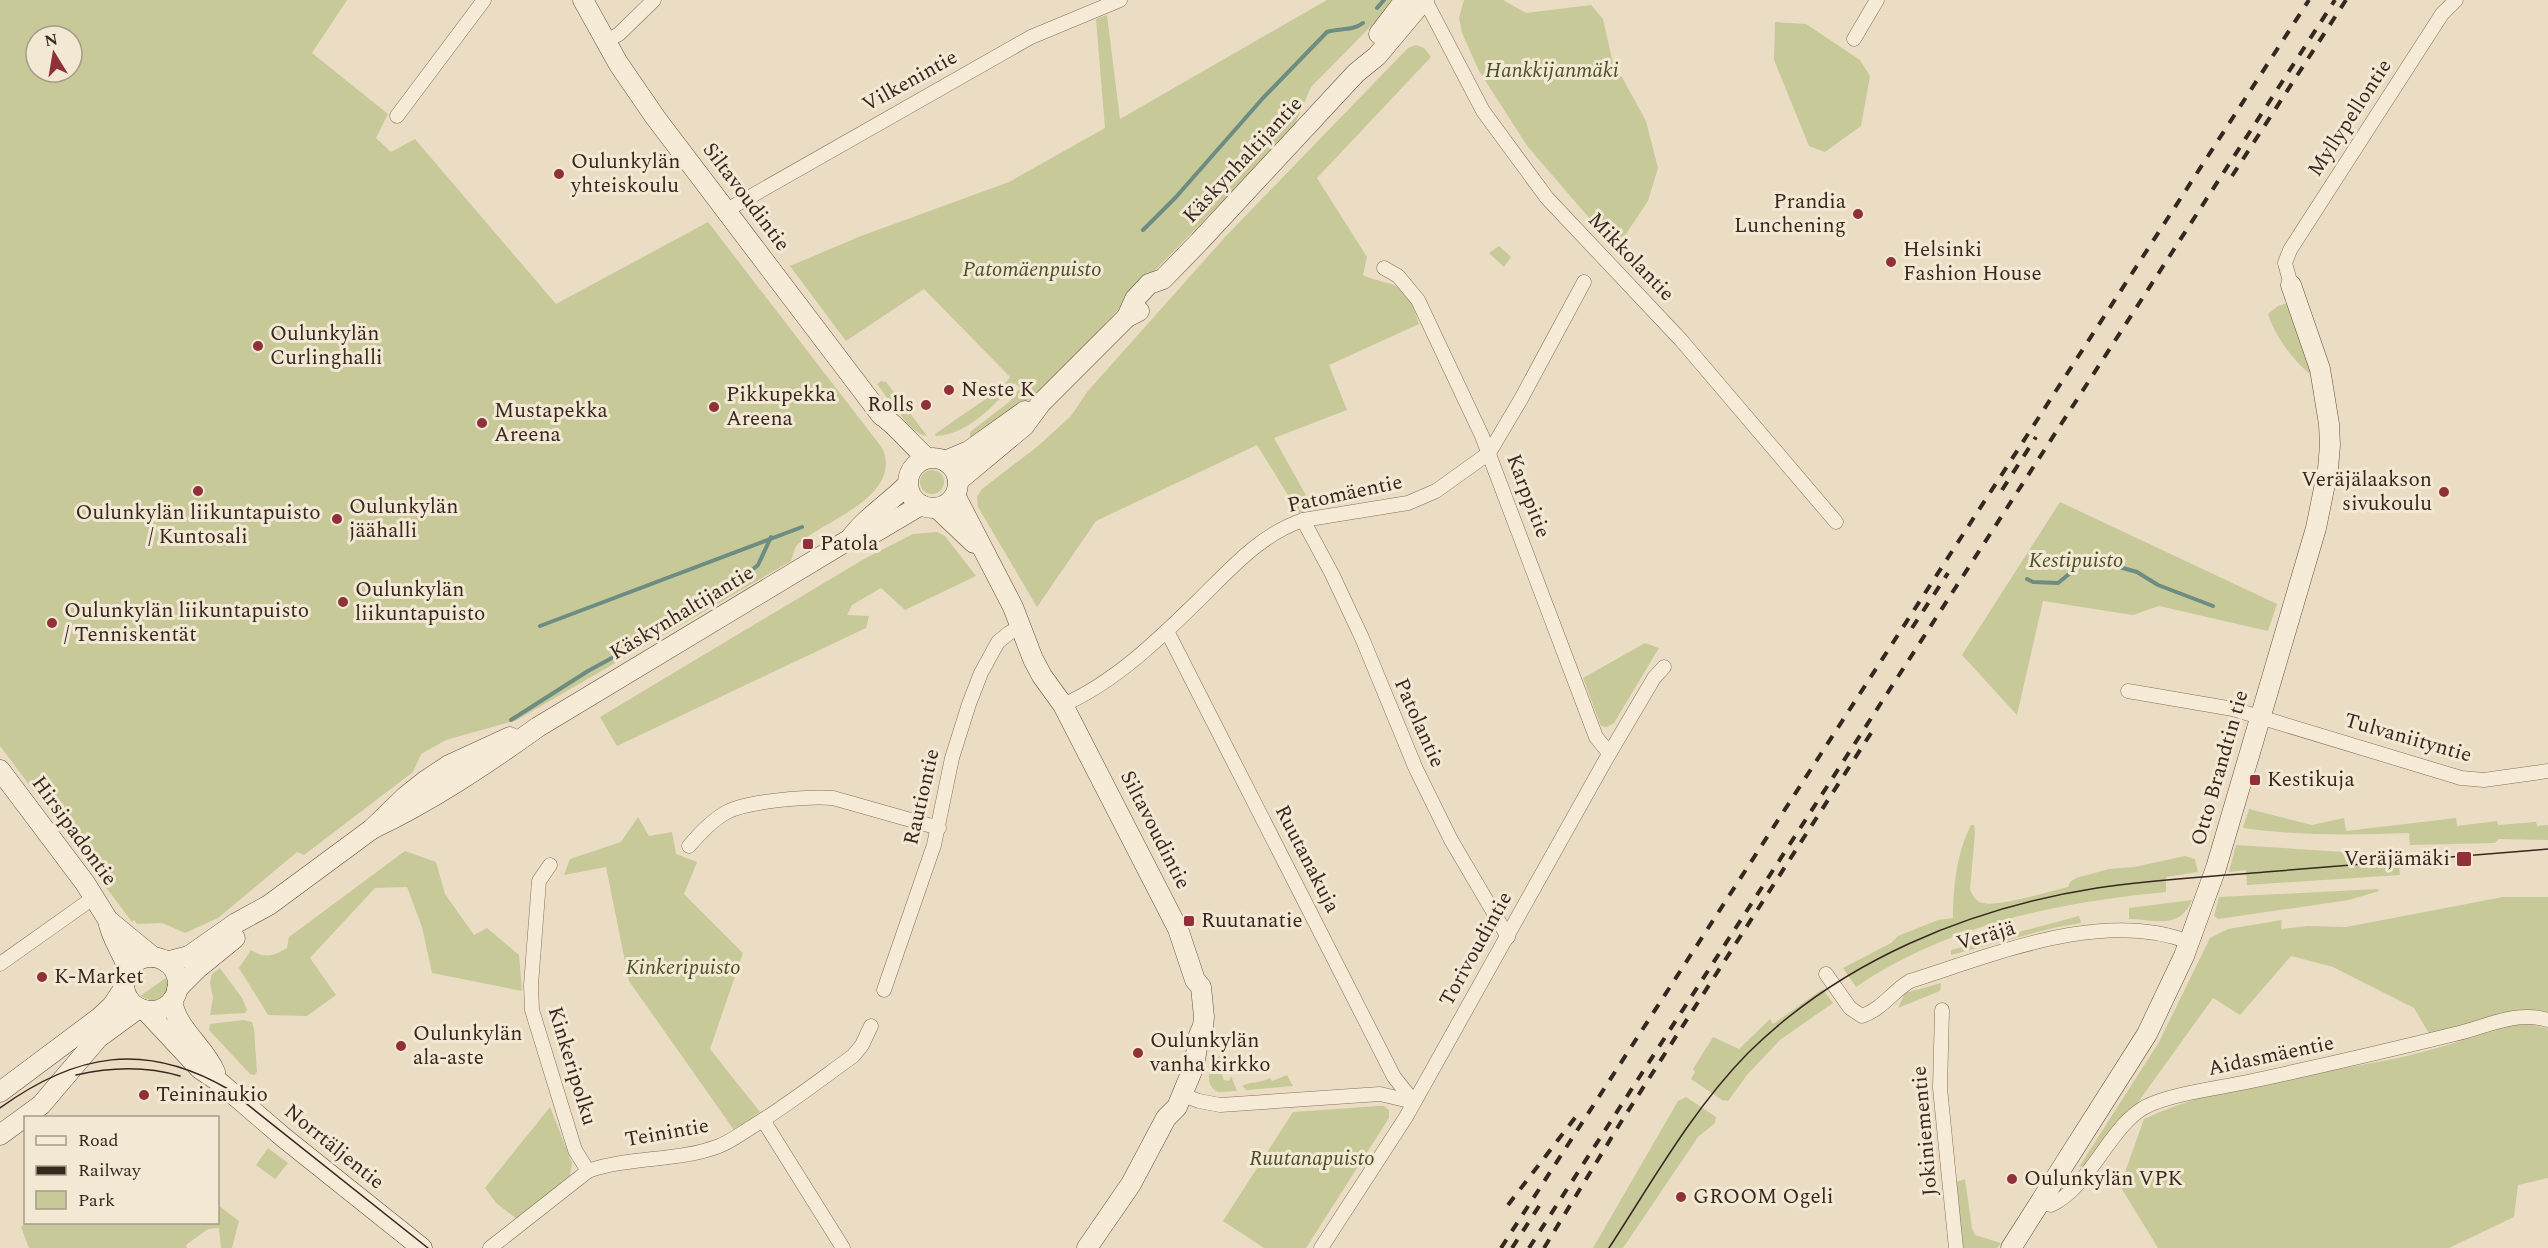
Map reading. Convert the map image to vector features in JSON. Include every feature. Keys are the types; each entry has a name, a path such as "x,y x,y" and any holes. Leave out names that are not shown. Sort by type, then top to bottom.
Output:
{"main road":[{"name":"Siltavoudintie","path":"583,0 605,42 631,83 725,211 881,415 886,429 923,468 956,472 956,488 980,546 1022,627 1025,642 1033,659 1063,705 1167,906 1185,946 1195,980 1191,989 1194,1025 1198,1035 1194,1066 1180,1101 1158,1131 1149,1153 1087,1248"},
{"name":"Käskynhaltijantie","path":"1356,73 1369,47 1405,0"},
{"name":"Käskynhaltijantie","path":"850,539 867,537 929,507 947,503 956,488 1024,426 1041,403 1127,317 1144,308 1158,292 1163,279 1356,73 1377,56 1424,0"},
{"name":"Otto Brandtin tie","path":"2011,1248 2042,1203 2147,1035 2189,942 2216,868 2316,528 2325,490 2330,445 2320,369 2291,285"},
{"name":"Käskynhaltijantie","path":"160,959 189,956 236,923 269,905 372,829 410,811 538,727 850,539 860,525 887,505 923,468 969,451 1017,415 1041,403"},
{"name":"Siltavoudintie","path":"923,468 912,498 929,507 980,546"},
{"name":"Hirsipadontie","path":"0,770 85,883 108,920 160,959"},
{"name":"Käskynhaltijantie","path":"175,995 198,968 245,930 269,905"},
{"name":"Hirsipadontie","path":"108,920 111,937 124,958 126,979"},
{"path":"0,1092 112,1006 126,979 138,960 160,959 176,975 175,995 158,1010 142,1009 130,1001 126,979"},
{"name":"Norrtäljentie","path":"175,995 174,1010 182,1027 212,1066 218,1081"},
{"path":"26,1116 54,1092 98,1038 142,1009"},
{"name":"Norrtäljentie","path":"142,1009 200,1069 218,1081 283,1137 422,1248"},
{"path":"0,1135 24,1117"}],"street":[{"path":"397,116 484,0"},
{"path":"605,42 619,34 654,0"},
{"name":"Vilkenintie","path":"725,211 1031,37 1120,0"},
{"name":"Mikkolantie","path":"1424,0 1483,111 1546,198 1681,340 1836,522"},
{"path":"1854,39 1877,0"},
{"name":"Myllypellontie","path":"2285,263 2297,238 2436,23 2456,0"},
{"name":"Otto Brandtin tie","path":"2285,263 2291,285"},
{"name":"Karppitie","path":"1384,268 1398,276 1418,300 1489,453 1596,737 1609,753"},
{"name":"Patomäentie","path":"1063,705 1101,684 1167,631 1261,540 1290,524 1303,520 1408,503 1436,491 1489,453 1584,282"},
{"name":"Patolantie","path":"1303,520 1362,638 1416,769 1451,840 1508,937"},
{"name":"Rautiontie","path":"884,990 926,872 939,828 958,734 981,673 1003,637 1022,627"},
{"name":"Ruutanakuja","path":"1167,631 1394,1077 1414,1102"},
{"name":"Torivoudintie","path":"1321,1248 1414,1102 1609,753 1654,678 1664,667"},
{"path":"2128,691 2233,709 2259,716"},
{"name":"Tulvaniityntie","path":"2259,716 2461,778 2484,780 2548,771"},
{"path":"689,846 703,830 734,808 815,797 832,797 939,828"},
{"name":"Kinkeripolku","path":"550,865 538,881 531,985 532,1010 575,1150 588,1172"},
{"path":"0,964 93,898"},
{"name":"Veräjä","path":"1826,974 1850,1008 1862,1016 1881,1007 1898,988 1910,981 2050,940 2130,929 2171,936 2189,942"},
{"name":"Jokiniementie","path":"1942,1010 1940,1088 1956,1248"},
{"name":"Aidasmäentie","path":"2042,1203 2051,1205 2072,1191 2133,1117 2146,1107 2179,1097 2378,1053 2507,1018 2523,1016 2548,1020"},
{"name":"Teinintie","path":"490,1248 588,1172 606,1165 719,1146 763,1120 853,1056 862,1045 871,1026"},
{"path":"1180,1101 1199,1101 1220,1105 1380,1094 1414,1102"},
{"path":"763,1120 843,1248"}],"green space":[{"name":"Oulunkylän liikuntapuisto","path":"0,0 347,0 312,53 388,114 376,138 391,152 415,139 556,304 708,222 883,449 886,466 881,481 871,494 798,544 791,561 517,720 446,740 421,754 413,772 304,855 297,852 218,918 185,933 162,923 137,924 134,920 132,922 0,746"},
{"name":"Patomäenpuisto","path":"1327,0 1393,0 1382,15 1311,87 1293,129 1132,294 1070,363 1017,410 970,443 970,432 1009,402 1020,388 1015,383 990,409 970,424 948,434 936,436 935,434 1003,387 1010,377 924,289 846,341 790,266 861,236 1009,182 1105,128 1096,19 1107,15 1120,119"},
{"name":"Hankkijanmäki","path":"1464,0 1503,0 1526,13 1591,5 1603,19 1612,59 1646,121 1658,168 1648,201 1616,249 1528,147 1479,71 1462,33 1459,18"},
{"path":"1775,22 1806,24 1860,60 1870,76 1861,126 1825,152 1809,146 1774,60"},
{"name":"Patomäenpuisto","path":"1416,45 1424,48 1431,57 1317,178 1367,257 1363,275 1402,289 1412,304 1419,324 1329,365 1347,410 1274,438 1313,508 1299,513 1257,445 1096,521 1037,607 978,507 977,497 982,489 1038,446 1071,416 1087,392 1226,236 1408,48"},
{"path":"1499,246 1511,257 1504,267 1489,253"},
{"path":"2288,303 2313,374 2303,368 2285,347 2268,314 2278,306"},
{"path":"881,381 886,382 900,400 891,403 877,384"},
{"path":"900,404 908,415 910,413 927,436 914,430 907,422 897,410"},
{"path":"932,470 941,473 944,482 941,491 932,494 923,491 920,482 923,473"},
{"name":"Kestipuisto","path":"2060,502 2277,604 2268,631 2159,606 2133,615 2043,601 2017,715 1962,655"},
{"path":"937,532 945,536 976,576 905,610 881,588 852,605 847,615 869,616 866,628 617,746 600,717 864,559 913,534"},
{"path":"1645,643 1659,648 1614,723 1607,727 1601,726 1583,678"},
{"path":"2249,809 2312,825 2344,818 2346,831 2456,818 2457,826 2497,821 2498,825 2536,822 2537,826 2548,825 2548,840 2499,839 2495,843 2410,845 2409,833 2326,834 2264,831 2243,828"},
{"name":"Kinkeripuisto","path":"638,817 649,836 672,832 676,854 697,862 684,894 743,953 710,1049 760,1112 734,1130 629,981 606,867 564,875 570,859 621,842"},
{"path":"1971,825 1974,825 1975,833 1970,890 1977,900 1983,903 2000,903 2025,898 2068,887 2070,882 2076,878 2109,869 2134,867 2185,856 2195,859 2198,872 2166,877 2166,892 2085,902 2045,910 1966,932 1928,947 1856,987 1843,968 1891,943 1898,936 1938,920 1953,918 1957,870 1962,847"},
{"path":"2236,845 2391,855 2398,857 2400,875 2247,885 2246,870 2229,872"},
{"path":"405,851 436,862 445,894 474,935 487,928 519,955 522,991 432,973 422,927 407,887 375,888 310,958 336,995 307,1016 268,1015 239,968 251,950 261,955 269,955 287,948 289,937"},
{"path":"2378,889 2379,891 2349,900 2218,919 2214,916 2219,897"},
{"path":"2503,897 2548,897 2548,1012 2537,1010 2463,1025 2430,1035 2414,1008 2333,967 2291,956 2240,1015 2213,998 2136,1105 2119,1122 2088,1165 2079,1167 2159,1042 2210,938 2228,929 2282,920 2281,929 2308,926 2346,927"},
{"path":"2192,900 2187,910 2173,920 2129,919 2129,908"},
{"path":"2079,916 2081,923 2053,928 1951,955 1951,950"},
{"path":"220,968 242,998 247,1010 245,1013 210,1015 213,998 210,983 212,974"},
{"path":"167,977 167,989 164,996 152,1001 140,996"},
{"path":"1941,983 1940,991 1898,1008 1905,993"},
{"path":"1823,989 1833,1003 1780,1040 1747,1075 1728,1101 1722,1100 1691,1079 1695,1072 1693,1069 1713,1037 1739,1049 1770,1019 1773,1024"},
{"path":"244,1020 252,1022 254,1029 257,1072 254,1075 250,1074 209,1030 210,1024"},
{"path":"2531,1024 2548,1029 2548,1178 2518,1185 2514,1217 2449,1248 2158,1248 2120,1186 2144,1119 2173,1107 2235,1089 2408,1056 2512,1025"},
{"path":"1220,1056 1226,1066 1220,1070 1224,1080 1229,1081 1231,1076 1237,1091 1218,1092 1211,1086 1209,1078 1212,1061"},
{"path":"1287,1075 1293,1086 1247,1090 1242,1086 1270,1078 1272,1081"},
{"path":"1686,1097 1716,1117 1715,1123 1698,1137 1623,1248 1593,1248 1678,1101"},
{"name":"Ruutanapuisto","path":"1384,1106 1389,1110 1389,1118 1306,1248 1264,1248 1223,1221 1293,1112"},
{"path":"550,1107 572,1163 570,1176 517,1219 496,1203 485,1188"},
{"path":"268,1148 288,1163 275,1179 256,1165"},
{"path":"1965,1179 1975,1235 2001,1243 1997,1248 1963,1248 1956,1182"},
{"path":"219,1206 239,1221 232,1248 221,1248 219,1228 208,1229 186,1245 187,1248 29,1248 21,1227 25,1224 219,1224"}],"waterway":[{"path":"1377,8 1384,0"},
{"path":"1143,230 1176,197 1263,98 1327,32 1355,27 1363,23"},
{"path":"540,626 802,527"},
{"path":"511,720 588,671 632,647 690,605 746,575 758,565 771,537"},
{"path":"2027,579 2033,582 2058,583 2085,561 2094,560 2137,572 2158,585 2213,606"}],"tram line":[{"path":"1609,1248 1691,1122 1748,1053 1784,1020 1824,991 1909,944 2002,909 2097,888 2160,880 2548,849"},
{"path":"0,1108 28,1089 56,1075 84,1065 111,1060 139,1059 168,1064 197,1074 228,1089 428,1248"},
{"path":"76,1075 102,1070 128,1069 154,1070 180,1076"}],"railway":[{"path":"1501,1248 2309,0"},
{"path":"1529,1248 2335,0"},
{"path":"2232,176 2346,0"},
{"path":"2002,490 2036,437"},
{"path":"1912,628 1948,573"},
{"path":"1544,1248 1621,1122 1873,730"},
{"path":"1508,1205 1581,1110"},
{"path":"1512,1248 1543,1200"}],"place":[{"name":"Oulunkylän yhteiskoulu","path":"559,174"},
{"name":"Prandia Lunchening","path":"1858,214"},
{"name":"Helsinki Fashion House","path":"1891,262"},
{"name":"Oulunkylän Curlinghalli","path":"258,346"},
{"name":"Neste K","path":"949,390"},
{"name":"Rolls","path":"926,405"},
{"name":"Pikkupekka Areena","path":"714,407"},
{"name":"Mustapekka Areena","path":"482,423"},
{"name":"Oulunkylän liikuntapuisto / Kuntosali","path":"198,491"},
{"name":"Veräjälaakson sivukoulu","path":"2444,492"},
{"name":"Oulunkylän jäähalli","path":"337,519"},
{"name":"Patola","path":"808,544"},
{"name":"Oulunkylän liikuntapuisto","path":"343,602"},
{"name":"Oulunkylän liikuntapuisto / Tenniskentät","path":"52,623"},
{"name":"Kestikuja","path":"2255,780"},
{"name":"Veräjämäki","path":"2464,859"},
{"name":"Ruutanatie","path":"1189,921"},
{"name":"K-Market","path":"42,977"},
{"name":"Oulunkylän ala-aste","path":"401,1046"},
{"name":"Oulunkylän vanha kirkko","path":"1138,1053"},
{"name":"Teininaukio","path":"144,1095"},
{"name":"Oulunkylän VPK","path":"2012,1179"},
{"name":"GROOM Ogeli","path":"1681,1197"}]}
